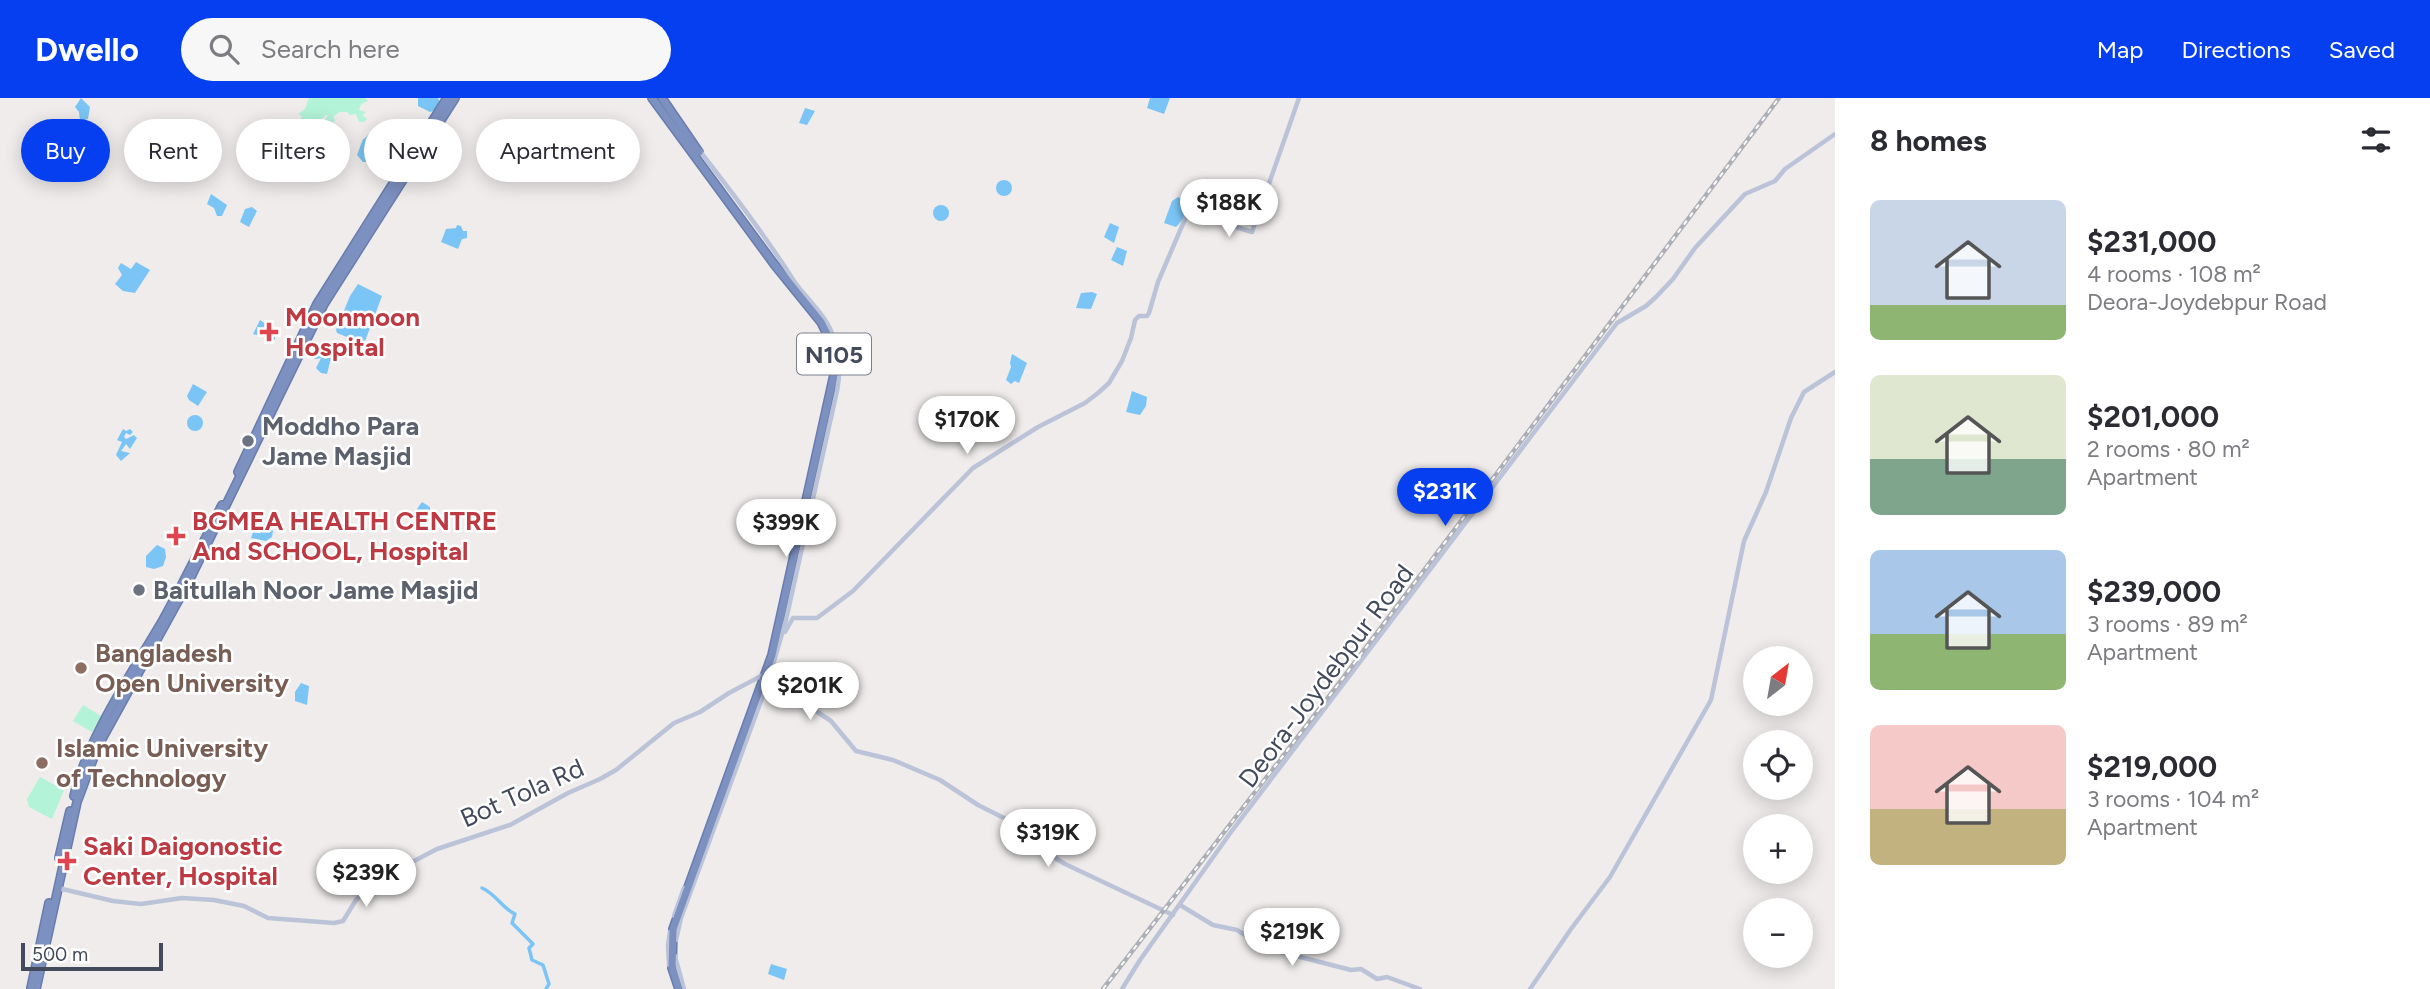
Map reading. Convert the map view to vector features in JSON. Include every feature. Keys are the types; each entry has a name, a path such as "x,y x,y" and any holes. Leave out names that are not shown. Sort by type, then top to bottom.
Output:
{"highway":[{"path":"33,989 76,787 97,737 183,583 267,413 317,304 447,98"},
{"path":"33,989 80,792 98,746 188,583 324,304 454,98"},
{"name":"N105","path":"652,98 826,326 835,348 838,370 775,655 675,930 673,957 680,989"},
{"name":"N105","path":"662,98 690,145 774,264 821,322 835,356 834,382 770,663 676,917 671,956 680,989"}],"main road":[{"path":"782,635 793,618 817,618 853,591 973,468 1038,427 1085,402 1109,383 1127,349 1135,320 1149,313 1158,282 1188,212 1252,232 1299,98"},
{"name":"Deora-Joydebpur Road","path":"1122,989 1239,822 1616,323 1656,297 1695,248 1745,194 1775,181 1785,169 1835,134"},
{"path":"680,989 675,956 677,931 768,682 782,635 839,384 839,356 832,332 824,319 755,223 690,145"},
{"path":"680,989 668,956 674,917 763,675 832,381 832,357 828,340 819,323 698,164 690,145"},
{"path":"1530,989 1610,877 1711,700 1744,541 1766,492 1791,418 1804,392 1835,372"},
{"name":"Bot Tola Rd","path":"58,888 113,901 141,904 166,899 214,900 244,906 268,918 334,923 343,921 356,900 376,881 437,849 510,825 600,779 616,770 674,723 700,712 763,675"},
{"path":"768,682 792,693 831,721 856,751 893,760 940,780 1014,824 1034,845 1058,860 1172,915"},
{"path":"1180,905 1213,925 1238,930 1279,951 1351,970 1361,969 1377,979 1387,977 1420,989"}],"green space":[{"path":"309,98 365,98 368,101 361,104 359,110 366,112 362,115 367,119 364,119 364,122 359,122 356,114 350,115 347,112 339,112 333,117 334,119 326,119 328,116 326,115 322,119 300,119 302,116 298,114 305,109"},
{"path":"83,705 101,716 92,732 73,721"},
{"path":"40,777 64,790 52,819 29,807 27,799"}],"water":[{"path":"81,98 90,107 88,119 80,119 75,107"},
{"path":"418,98 438,98 441,104 438,109 430,112 418,106"},
{"path":"1150,98 1170,98 1164,114 1147,108"},
{"path":"805,108 815,111 807,125 799,123"},
{"path":"364,139 364,162 357,155"},
{"path":"1004,180 1010,182 1010,194 1004,196 998,194 996,188 998,182"},
{"path":"211,194 227,205 222,216 217,216 214,208 207,204"},
{"path":"1178,197 1187,201 1187,204 1181,222 1176,227 1164,223 1172,201"},
{"path":"938,205 944,205 949,213 947,219 938,221 933,216 933,210"},
{"path":"252,207 257,211 249,227 240,222 245,209"},
{"path":"1110,223 1119,227 1114,243 1104,237"},
{"path":"457,225 467,231 467,238 462,239 458,249 441,242 446,229 456,228"},
{"path":"1117,247 1127,251 1123,266 1111,260"},
{"path":"136,262 150,270 135,293 123,291 115,284 122,275 118,268 121,263 131,269"},
{"path":"358,284 382,296 364,344 337,333 336,330"},
{"path":"1081,293 1097,294 1091,309 1076,308"},
{"path":"260,320 275,330 275,340 263,333 261,336 253,334"},
{"path":"318,344 329,349 326,356 331,358 327,374 316,368 321,358 311,357"},
{"path":"1012,354 1027,363 1019,383 1015,381 1011,384 1006,380"},
{"path":"193,384 207,392 198,406 187,396"},
{"path":"1132,391 1147,397 1146,406 1140,415 1126,412"},
{"path":"195,415 201,417 201,429 195,431 189,429 187,423 189,417"},
{"path":"123,429 133,432 130,435 126,433 126,439 134,435 137,438 130,449 126,444 121,451 130,453 121,461 116,455 122,442 117,440"},
{"path":"422,502 430,507 430,510 421,520 412,516"},
{"path":"264,523 273,531 272,537 266,541 251,538 253,532 260,533"},
{"path":"157,545 165,549 163,566 154,569 146,567 146,556"},
{"path":"301,683 309,686 307,705 295,701 295,692"},
{"path":"771,964 787,969 784,980 768,974"}],"waterway":[{"path":"482,888 515,914 512,923 533,944 529,948 532,960 543,965 549,984 546,989"}],"railway":[{"path":"1103,989 1337,686 1779,98"}],"place":[{"name":"Moonmoon Hospital","path":"269,332"},
{"name":"Moddho Para Jame Masjid","path":"248,441"},
{"name":"BGMEA HEALTH CENTRE And SCHOOL, Hospital","path":"176,536"},
{"name":"Baitullah Noor Jame Masjid","path":"139,590"},
{"name":"Bangladesh Open University","path":"81,668"},
{"name":"Islamic University of Technology","path":"42,763"},
{"name":"Saki Daigonostic Center, Hospital","path":"67,861"}]}
